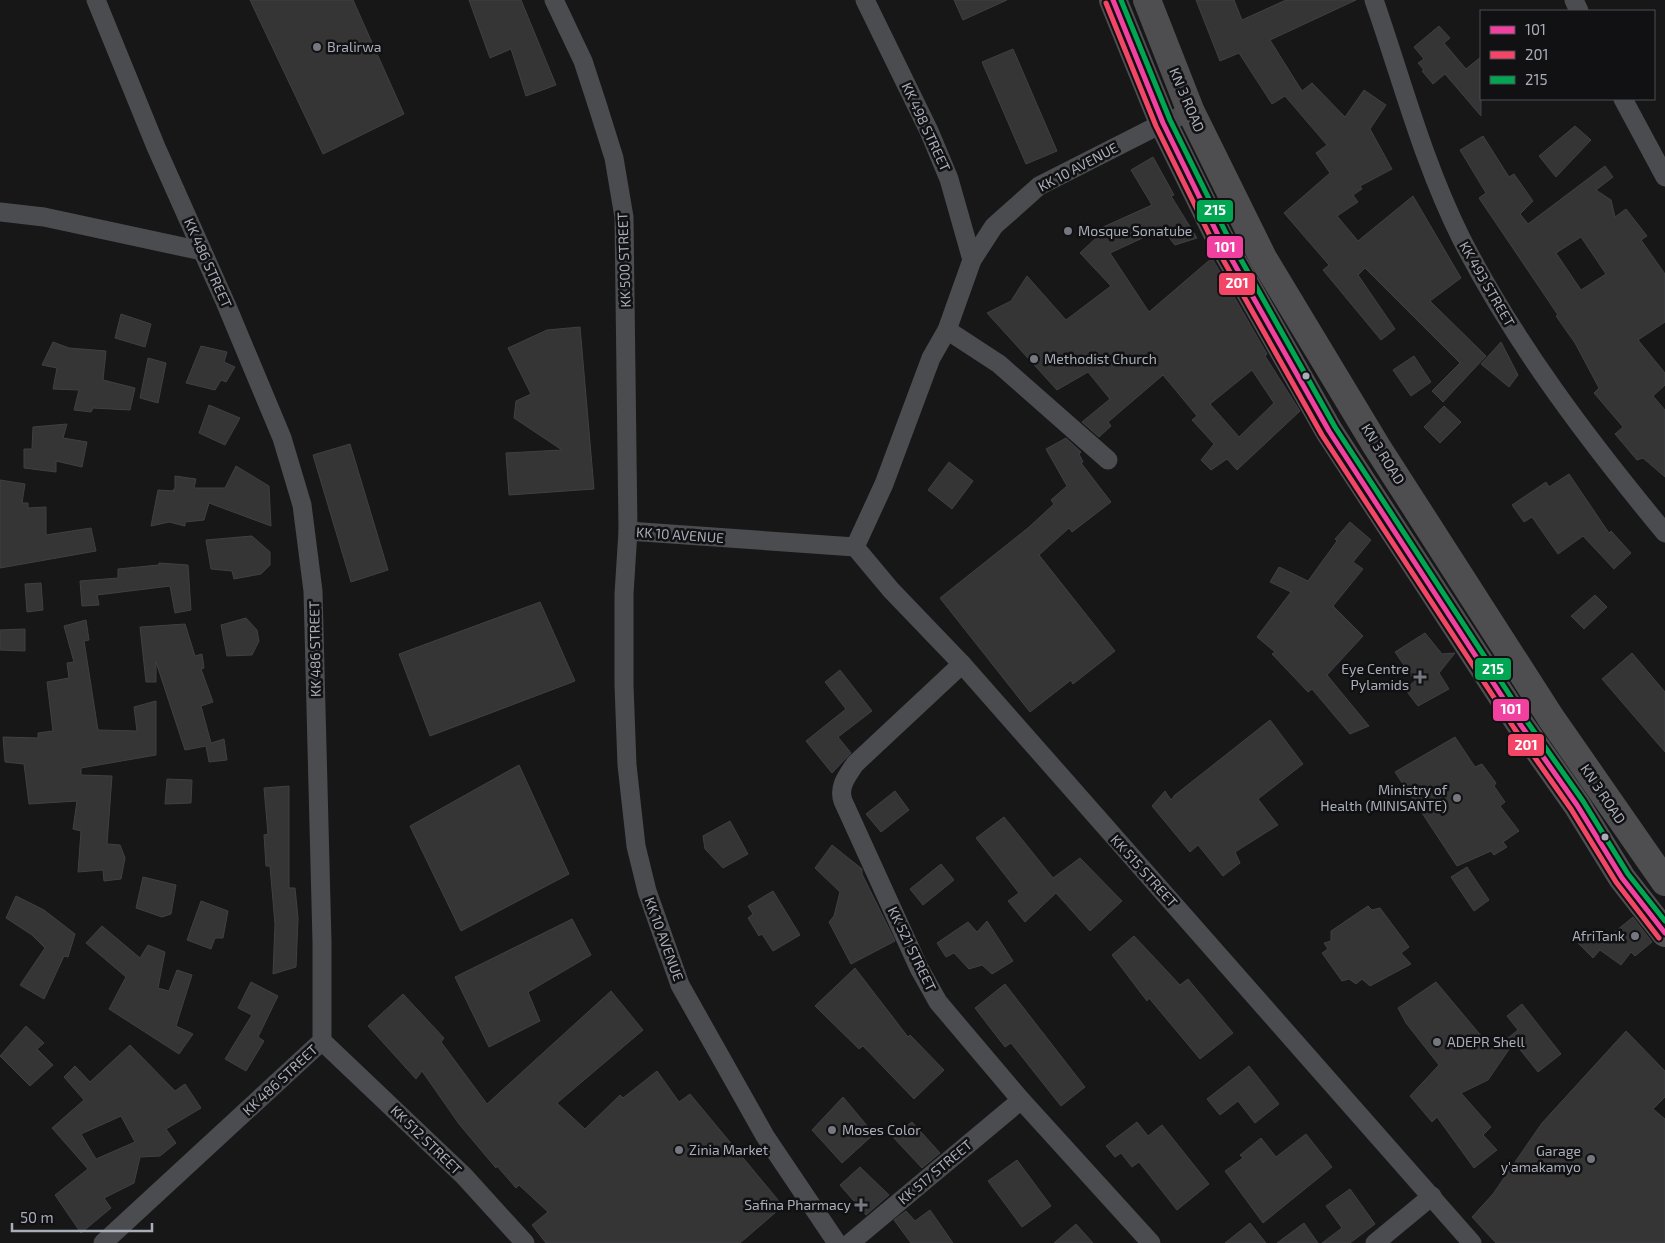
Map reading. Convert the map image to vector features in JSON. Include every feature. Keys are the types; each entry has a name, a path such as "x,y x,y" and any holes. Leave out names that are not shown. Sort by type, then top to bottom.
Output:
{"highway":[{"name":"KN 3 ROAD","path":"1113,0 1163,123 1219,236 1329,431 1520,724 1577,805 1622,878 1665,933"},
{"name":"KN 3 ROAD","path":"1147,0 1191,112 1263,258 1372,438 1552,718 1665,882"}],"street":[{"name":"KK 486 STREET","path":"96,0 156,147 282,438 302,505 313,591 322,942 322,1042 103,1243"},
{"name":"KK 500 STREET","path":"554,0 583,62 598,107 614,158 624,217 628,531"},
{"name":"KK 498 STREET","path":"865,0 929,131 949,178 972,260"},
{"name":"KK 493 STREET","path":"1374,0 1429,165 1465,245 1497,304 1557,395 1665,532"},
{"path":"1624,100 1665,177"},
{"name":"KK 10 AVENUE","path":"837,1243 765,1136 680,985 647,891 636,846 627,765 624,686 624,594 628,531 855,547 884,484 931,358 947,330 972,260 994,226 1039,186 1163,123 1191,112"},
{"path":"0,212 44,217 202,251"},
{"path":"947,330 999,364 1108,460"},
{"name":"KK 515 STREET","path":"855,547 891,590 962,664 1472,1243"},
{"name":"KK 521 STREET","path":"962,664 855,764 845,778 840,794 919,968 938,1002 1021,1100 1150,1243"},
{"name":"KK 512 STREET","path":"322,1042 464,1176 525,1243"},
{"name":"KK 517 STREET","path":"850,1243 1021,1100"},
{"path":"1375,1243 1432,1196"}],"building":[{"path":"250,0 353,0 404,114 323,154"},
{"path":"469,0 521,0 556,85 526,96 511,49 490,58"},
{"path":"954,0 1007,0 963,20"},
{"path":"1196,0 1234,0 1242,20 1286,0 1356,0 1270,40 1302,91 1312,83 1345,117 1364,90 1386,105 1370,129 1392,169 1360,186 1362,189 1353,195 1358,202 1337,216 1358,241 1413,196 1461,278 1430,301 1486,356 1443,402 1432,391 1460,363 1365,268 1358,275 1395,329 1381,340 1323,270 1329,265 1284,213 1330,173 1316,153 1327,145 1285,96 1272,104 1239,53 1220,61"},
{"path":"1439,26 1450,38 1444,43 1466,69 1480,58 1481,116 1445,74 1433,84 1422,71 1424,70 1418,63 1424,59 1414,47"},
{"path":"1013,49 1057,151 1026,164 982,62"},
{"path":"1575,126 1591,140 1556,177 1539,156"},
{"path":"1483,136 1509,177 1514,174 1533,201 1520,214 1528,224 1605,166 1613,177 1596,190 1611,200 1615,217 1626,209 1647,236 1641,240 1665,274 1665,322 1638,340 1665,373 1665,385 1653,396 1665,410 1665,477 1643,458 1637,460 1615,434 1623,427 1594,393 1599,388 1575,343 1479,198 1486,193 1460,150","holes":["1581,237 1606,274 1581,290 1556,253"]},
{"path":"1153,157 1174,195 1171,196 1197,238 1175,245 1162,229 1110,253 1149,312 1212,258 1267,354 1265,356 1300,411 1237,470 1227,459 1211,470 1201,460 1214,444 1192,420 1197,416 1163,375 1108,422 1111,426 1099,437 1082,422 1110,399 1088,372 1057,390 987,313 1011,301 1027,276 1066,320 1111,286 1080,253 1097,237 1101,228 1152,205 1131,170","holes":["1252,370 1274,403 1239,437 1210,404"]},
{"path":"121,314 151,324 145,347 115,338"},
{"path":"580,327 594,489 509,495 506,453 562,450 514,418 516,401 531,394 508,348 547,330"},
{"path":"53,342 69,348 106,351 103,380 135,388 130,410 93,408 91,412 74,410 79,390 53,389 57,368 42,365"},
{"path":"1501,342 1518,375 1509,387 1481,364"},
{"path":"201,346 227,352 224,362 235,367 226,382 221,380 215,390 186,383"},
{"path":"1414,356 1431,382 1411,396 1393,370"},
{"path":"148,358 166,363 158,403 140,398"},
{"path":"209,405 240,418 225,445 199,433"},
{"path":"1444,406 1461,422 1440,443 1424,427"},
{"path":"67,424 63,438 87,442 82,467 56,461 56,472 24,468 24,449 32,449 33,427"},
{"path":"1066,438 1081,452 1079,454 1083,462 1081,463 1111,502 1072,532 1069,528 1039,555 1115,651 1073,684 1071,680 1030,712 940,598 1028,528 1054,504 1051,500 1067,486 1046,449"},
{"path":"350,444 388,570 351,582 313,455"},
{"path":"949,462 973,481 952,509 928,490"},
{"path":"236,466 269,486 271,526 209,503 204,520 185,522 185,526 169,522 151,526 158,490 175,491 173,490 175,488 175,476 196,479 194,488 225,488"},
{"path":"1569,474 1609,533 1611,531 1631,553 1614,569 1583,536 1558,554 1532,517 1524,522 1512,505 1546,482 1549,487"},
{"path":"0,480 25,484 22,503 28,503 28,508 46,507 46,535 91,528 96,551 0,568"},
{"path":"1350,522 1371,540 1353,562 1363,569 1333,606 1363,636 1327,675 1369,726 1350,734 1312,689 1308,692 1272,654 1275,652 1257,637 1291,592 1270,582 1279,567 1308,581 1337,541 1335,539"},
{"path":"252,536 270,552 270,565 261,574 234,579 232,571 211,569 206,540"},
{"path":"159,563 188,565 191,610 175,613 170,586 97,595 99,605 82,606 80,581 118,578 118,569 159,565"},
{"path":"41,583 43,610 27,612 25,584"},
{"path":"1595,595 1607,607 1584,629 1571,616"},
{"path":"540,602 575,681 430,736 399,654"},
{"path":"246,618 257,630 259,641 252,655 227,656 221,625"},
{"path":"86,620 89,640 84,641 98,730 137,731 134,707 156,701 156,755 81,768 81,775 112,776 107,844 120,845 125,858 121,879 104,881 103,870 78,872 81,831 73,829 77,801 29,804 24,764 5,762 3,737 38,738 38,733 53,731 47,682 69,678 67,663 74,662 64,626"},
{"path":"185,624 195,656 202,654 204,668 201,669 213,702 201,706 211,743 224,739 227,760 209,762 206,746 185,750 156,662 156,682 146,682 140,627"},
{"path":"25,629 25,651 0,650 0,630"},
{"path":"1425,633 1442,654 1455,653 1439,673 1449,689 1418,706 1405,689 1415,681 1395,652"},
{"path":"1632,653 1665,692 1665,752 1602,679"},
{"path":"840,670 872,711 838,737 851,753 832,773 806,741 846,709 825,682"},
{"path":"1270,720 1303,764 1258,799 1278,825 1235,852 1240,863 1223,876 1198,845 1190,852 1152,806 1165,791 1171,800"},
{"name":"Ministry of Health (MINISANTE)","path":"1455,737 1475,767 1482,764 1496,783 1494,786 1505,802 1500,806 1519,831 1503,842 1507,847 1494,855 1491,851 1457,866 1395,772"},
{"path":"519,765 569,874 461,931 410,826"},
{"path":"167,779 192,780 191,803 165,804"},
{"path":"289,786 289,888 295,888 298,918 296,967 273,974 275,924 270,866 266,866 264,835 268,834 264,788"},
{"path":"895,791 909,810 881,832 866,814"},
{"path":"1004,817 1053,878 1080,858 1122,901 1090,931 1056,893 1025,922 1008,901 1019,893 976,838"},
{"path":"730,821 748,854 723,868 705,849 703,836"},
{"path":"832,845 862,869 862,874 895,941 851,964 829,922 834,916 840,892 815,868"},
{"path":"941,864 954,880 923,905 910,889"},
{"path":"1467,867 1489,900 1474,911 1451,877"},
{"path":"143,877 176,885 171,914 162,917 136,908"},
{"path":"773,891 800,935 773,951 762,934 759,936 748,918 753,914 748,906"},
{"path":"16,896 44,910 75,934 68,957 64,956 44,999 20,985 45,948 32,935 6,918"},
{"path":"201,901 228,911 223,938 215,938 211,949 187,940"},
{"path":"1368,906 1372,910 1380,908 1409,947 1401,953 1411,964 1370,986 1362,979 1356,984 1349,979 1342,981 1322,953 1328,949 1324,943 1331,941 1331,931"},
{"path":"1633,917 1652,942 1635,956 1631,952 1621,965 1600,950 1593,958 1578,943 1588,933 1600,944"},
{"path":"572,919 591,955 528,992 540,1021 489,1047 455,977"},
{"path":"987,921 1013,961 992,974 982,965 969,969 954,953 946,957 937,943 968,922 977,932"},
{"path":"102,926 140,958 148,945 165,952 158,988 169,991 177,970 192,975 176,1026 193,1034 179,1054 109,1009 126,977 86,943"},
{"path":"1134,936 1180,985 1188,979 1233,1033 1200,1059 1149,998 1147,1001 1112,955"},
{"path":"855,968 908,1037 910,1035 944,1070 914,1099 863,1046 859,1049 815,1006"},
{"path":"251,982 278,996 258,1037 264,1041 246,1071 225,1059 252,1015 238,1008"},
{"path":"1436,982 1493,1050 1518,1030 1507,1016 1522,1004 1561,1054 1538,1072 1514,1042 1488,1080 1461,1093 1491,1127 1483,1135 1497,1150 1474,1168 1437,1117 1432,1122 1410,1096 1439,1065 1406,1023 1398,1008"},
{"path":"1005,984 1085,1087 1061,1106 1011,1043 1005,1047 975,1008"},
{"path":"611,991 643,1030 557,1103 585,1129 620,1095 623,1098 657,1071 679,1102 690,1094 783,1206 740,1243 546,1243 532,1225 548,1212 519,1185 516,1188 497,1166 496,1168 459,1124 422,1071 416,1079 368,1026 403,994 444,1038 441,1042 487,1104"},
{"path":"26,1026 44,1043 37,1049 53,1065 30,1086 0,1056"},
{"name":"Garage y'amakamyo","path":"1626,1031 1665,1071 1665,1097 1653,1109 1665,1119 1665,1243 1496,1243 1472,1217 1493,1194 1542,1123"},
{"path":"130,1045 175,1091 185,1084 201,1108 166,1129 176,1143 160,1156 140,1157 134,1183 104,1198 111,1208 81,1233 55,1195 88,1169 52,1128 84,1100 64,1077 75,1066 90,1082","holes":["121,1116 135,1142 96,1159 81,1134"]},
{"path":"1249,1066 1279,1104 1255,1123 1238,1101 1220,1115 1207,1099"},
{"path":"843,1097 874,1134 842,1163 812,1130"},
{"path":"912,1122 940,1153 922,1168 892,1136"},
{"path":"1137,1122 1148,1136 1162,1125 1209,1184 1177,1210 1139,1162 1132,1167 1121,1153 1115,1157 1106,1146"},
{"path":"1306,1134 1332,1167 1263,1223 1225,1171 1243,1158 1240,1155 1261,1138 1276,1157"},
{"path":"1017,1160 1051,1206 1022,1227 988,1181"},
{"path":"860,1167 889,1195 866,1215 840,1185"},
{"path":"1350,1189 1375,1224 1350,1243 1322,1243 1342,1228 1326,1206"},
{"path":"930,1210 953,1243 911,1243 894,1220 906,1211 915,1221"},
{"path":"1250,1223 1266,1243 1225,1243"},
{"path":"1304,1223 1318,1243 1277,1243"},
{"path":"1076,1224 1093,1243 1054,1243"}],"transit line":[{"name":"101","path":"1113,0 1163,123 1219,237 1329,431 1520,724 1577,805 1622,878 1665,933"},
{"name":"215","path":"1121,0 1170,120 1226,233 1335,427 1526,720 1583,801 1628,874 1665,921"},
{"name":"201","path":"1106,3 1156,126 1212,240 1322,435 1514,728 1571,809 1616,882 1659,938"}],"place":[{"name":"Bralirwa","path":"317,47"},
{"name":"Mosque Sonatube","path":"1068,231"},
{"name":"Methodist Church","path":"1034,359"},
{"name":"Eye Centre Pylamids","path":"1420,677"},
{"name":"Ministry of Health (MINISANTE)","path":"1457,798"},
{"name":"AfriTank","path":"1635,936"},
{"name":"ADEPR Shell","path":"1437,1042"},
{"name":"Moses Color","path":"832,1130"},
{"name":"Zinia Market","path":"679,1150"},
{"name":"Garage y'amakamyo","path":"1591,1159"},
{"name":"Safina Pharmacy","path":"861,1205"}]}
